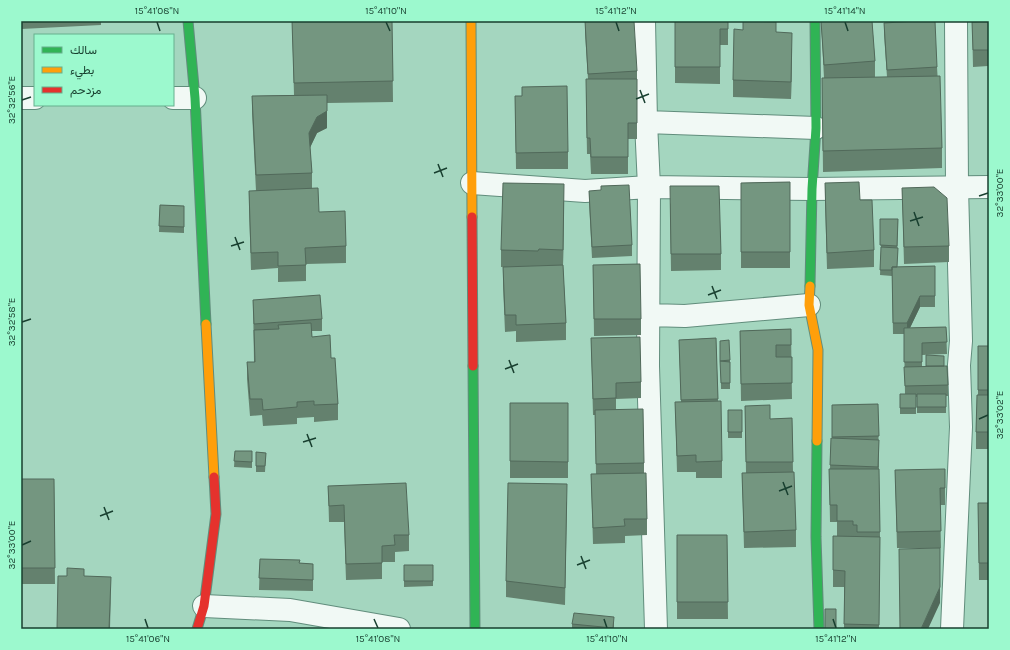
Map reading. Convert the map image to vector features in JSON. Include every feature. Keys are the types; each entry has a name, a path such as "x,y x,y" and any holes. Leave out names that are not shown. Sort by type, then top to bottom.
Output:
{"street":[{"path":"188,21 194,98 216,514 204,606 196,629"},
{"path":"471,21 475,629"},
{"path":"644,21 649,187 648,366 656,629"},
{"path":"815,21 816,128 812,189 809,305 818,350 816,537 819,629"},
{"path":"952,629 960,427 959,365 961,341 957,187 956,21"},
{"path":"21,98 34,98"},
{"path":"174,98 194,98"},
{"path":"646,122 816,128"},
{"path":"472,183 585,191 649,187 812,189 989,187"},
{"path":"649,315 685,316 809,305"},
{"path":"204,606 290,610 399,629"}],"building":[{"path":"292,21 392,21 393,81 294,83"},
{"path":"585,21 634,21 637,71 588,74"},
{"path":"675,21 728,21 728,29 720,29 720,67 675,67"},
{"path":"743,21 776,22 776,32 792,33 791,82 733,80 734,29 743,30"},
{"path":"821,21 872,21 875,61 824,65"},
{"path":"935,21 937,67 887,70 884,23"},
{"path":"989,21 989,67 988,50 973,50 972,22"},
{"path":"940,76 942,148 823,151 822,78"},
{"path":"586,79 637,79 637,123 628,123 628,157 591,157 590,138 587,138"},
{"path":"567,86 568,152 516,153 515,96 522,96 522,87"},
{"path":"327,95 327,111 317,117 309,133 312,173 256,175 252,96"},
{"path":"790,182 790,252 741,252 741,183"},
{"path":"859,182 860,200 872,200 874,250 827,253 825,183"},
{"path":"503,183 564,184 563,250 501,250"},
{"path":"629,185 632,245 592,247 589,191 601,190 601,186"},
{"path":"670,186 719,186 721,254 671,254"},
{"path":"934,187 947,198 949,246 904,247 902,188"},
{"path":"318,188 319,212 345,211 346,246 305,248 306,265 278,266 278,252 251,253 249,191"},
{"path":"160,205 184,206 184,227 159,226"},
{"path":"880,219 898,219 897,246 880,245"},
{"path":"881,247 898,248 897,267 892,267 892,270 880,270"},
{"path":"640,264 641,319 594,319 593,265"},
{"path":"563,265 566,323 516,325 516,315 505,315 503,267"},
{"path":"935,266 935,296 920,296 907,323 893,323 892,267"},
{"path":"320,295 322,319 254,324 253,300"},
{"path":"311,323 312,337 330,335 331,358 335,358 338,404 314,405 314,401 297,402 297,407 263,410 262,399 250,399 247,362 255,362 254,330 279,329 278,325"},
{"path":"946,327 947,342 922,343 922,362 904,362 904,328"},
{"path":"791,329 791,345 776,345 776,357 792,357 792,383 741,384 740,331"},
{"path":"640,337 641,382 616,383 616,398 593,399 591,338"},
{"path":"716,338 718,399 681,400 679,340"},
{"path":"729,340 730,360 720,361 720,341"},
{"path":"978,346 989,346 989,390 978,390"},
{"path":"926,355 944,356 944,366 926,366"},
{"path":"720,361 730,362 730,383 721,383"},
{"path":"947,366 948,385 905,386 904,367"},
{"path":"900,394 916,394 916,408 900,408"},
{"path":"917,394 946,394 946,407 917,407"},
{"path":"977,395 989,395 989,432 976,432"},
{"path":"721,401 722,461 696,462 696,455 677,456 675,402"},
{"path":"510,403 568,403 568,462 510,461"},
{"path":"878,404 879,436 832,437 832,405"},
{"path":"770,405 770,419 792,418 793,462 746,462 745,406"},
{"path":"643,409 644,463 596,464 595,410"},
{"path":"728,410 742,410 742,432 728,432"},
{"path":"831,438 879,440 878,467 830,465"},
{"path":"235,451 252,451 252,462 234,461"},
{"path":"256,452 266,453 265,466 256,466"},
{"path":"829,469 879,469 880,532 857,532 857,525 853,525 853,521 837,521 837,505 830,505"},
{"path":"945,469 945,488 940,488 941,531 897,532 895,470"},
{"path":"794,472 796,530 744,532 742,473"},
{"path":"646,473 647,519 624,519 625,526 593,528 591,474"},
{"path":"21,479 54,479 55,568 21,568"},
{"path":"406,483 409,535 394,535 395,545 382,546 382,563 346,564 344,505 329,506 328,486"},
{"path":"508,483 567,484 565,588 506,581"},
{"path":"978,503 989,503 989,563 979,563"},
{"path":"677,535 727,535 728,602 677,602"},
{"path":"833,536 880,537 879,625 844,624 845,571 833,570"},
{"path":"940,548 940,587 921,629 900,629 899,549"},
{"path":"260,559 300,560 299,563 313,564 313,580 259,578"},
{"path":"404,565 433,565 433,581 404,581"},
{"path":"67,568 84,569 84,576 111,577 109,629 57,629 58,576 67,576"},
{"path":"825,609 836,609 836,629 825,629"},
{"path":"574,613 614,617 613,628 572,624"}],"traffic: fast":[{"path":"188,21 195,98 206,324"},
{"path":"810,286 812,189 816,128 815,21"},
{"path":"473,366 475,629"},
{"path":"817,441 816,537 819,629"}],"traffic: slow":[{"path":"471,21 472,217"},
{"path":"810,286 809,305 818,350 817,441"},
{"path":"206,324 214,477"}],"traffic: jam":[{"path":"472,217 473,366"},
{"path":"197,629 204,606 216,514 214,477"}]}
